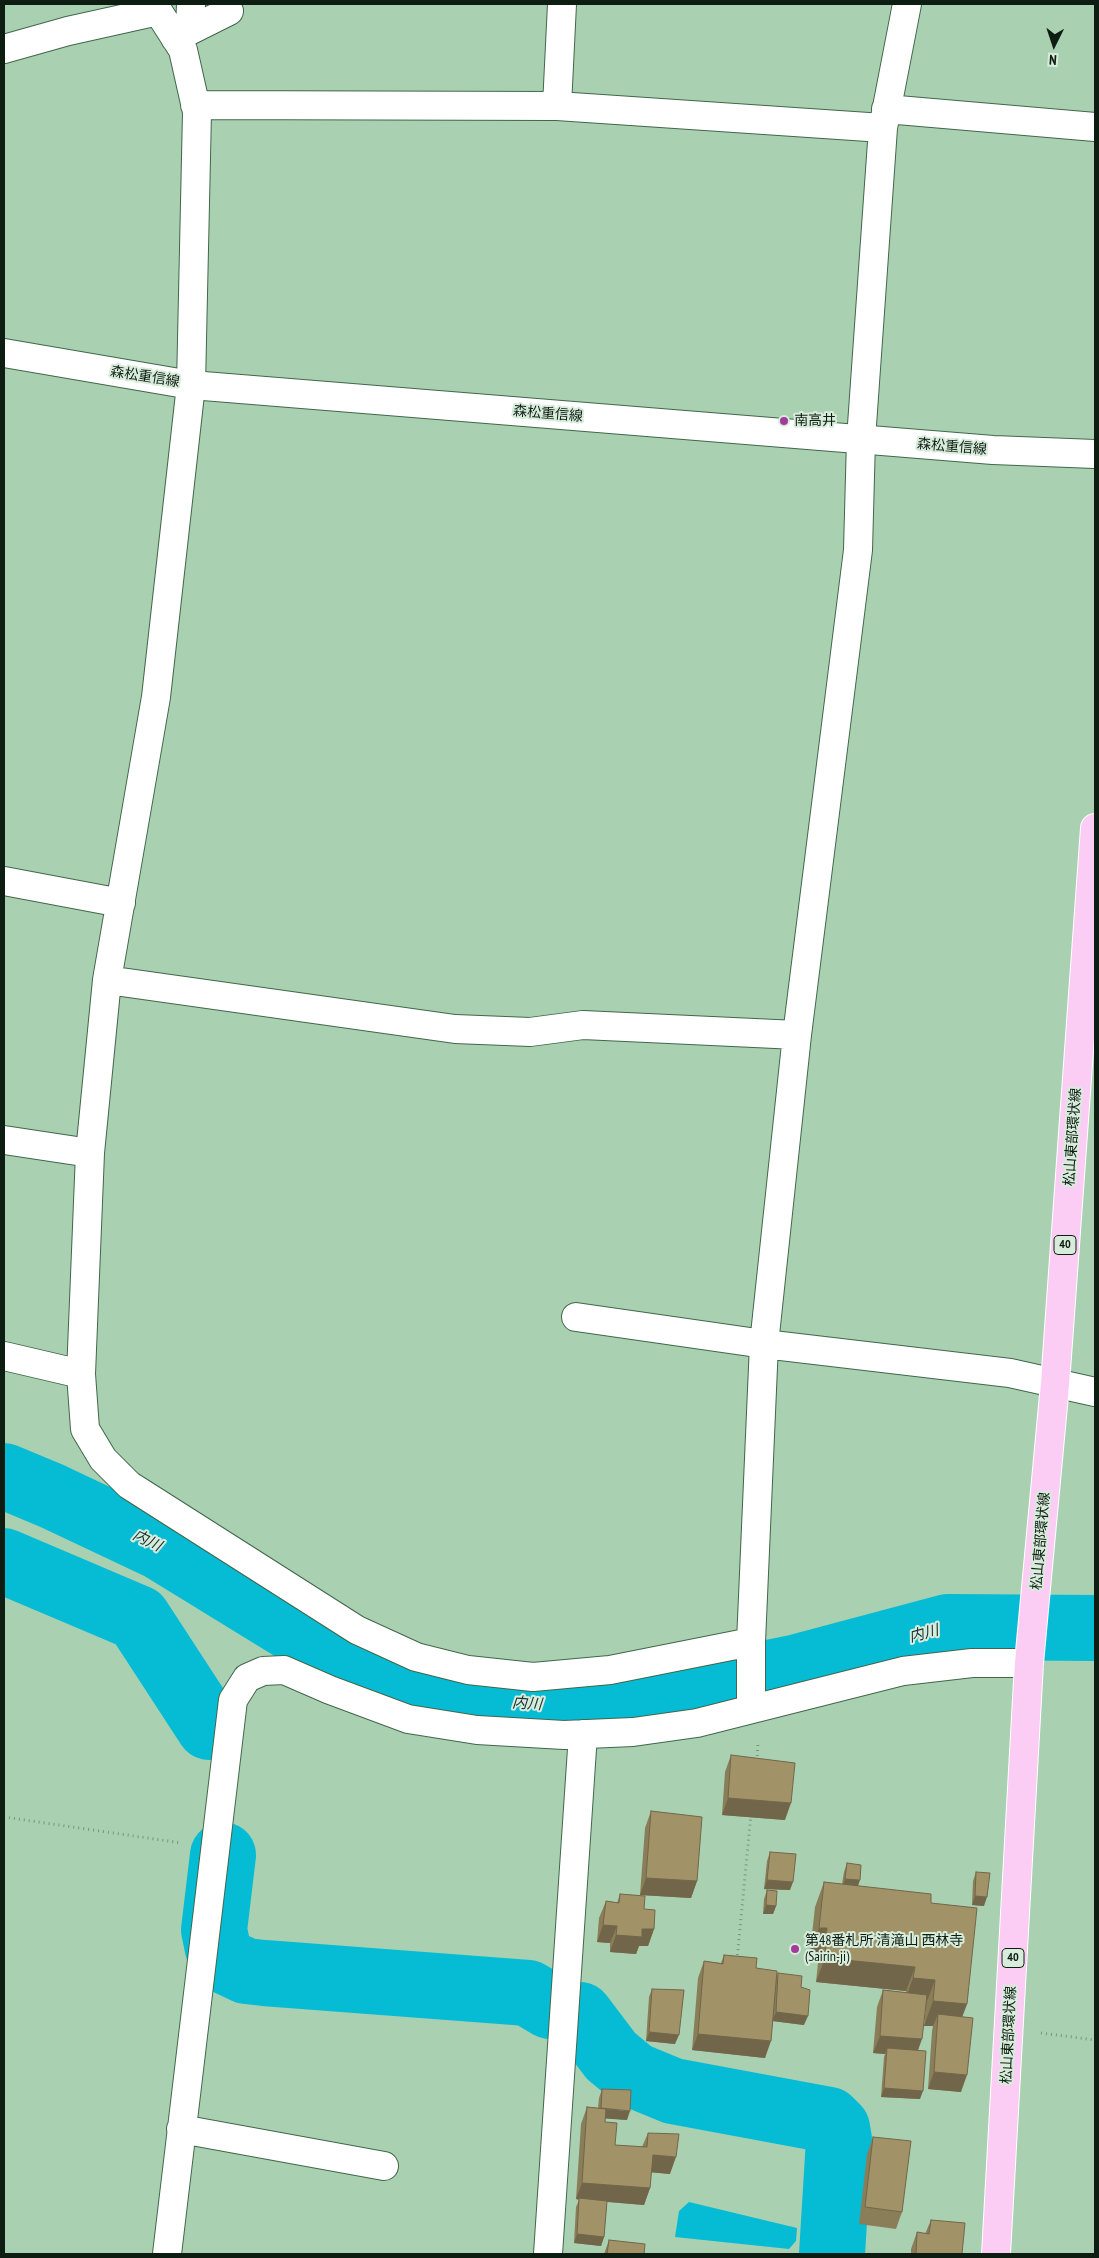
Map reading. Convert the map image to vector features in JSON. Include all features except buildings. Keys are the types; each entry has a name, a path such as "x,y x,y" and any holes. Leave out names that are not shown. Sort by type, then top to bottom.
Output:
{"main road":[{"name":"松山東部環状線","path":"996,2254 1029,1662 1056,1384 1095,828"}],"street":[{"path":"191,4 182,34 183,50 197,112 191,385 156,697 107,980 90,1153 82,1374 85,1429 103,1459 129,1485 357,1630 416,1657 468,1670 532,1677 610,1670 751,1649"},
{"path":"557,106 562,4"},
{"path":"751,1704 751,1649 764,1344 797,1035 858,550 861,439 885,119 907,4"},
{"path":"4,49 153,7 182,34"},
{"path":"182,34 229,11"},
{"path":"195,106 557,106 1095,127"},
{"name":"森松重信線","path":"4,353 191,385 993,450 1095,454"},
{"path":"4,881 121,902"},
{"path":"107,980 455,1029 530,1032 583,1025 797,1035"},
{"path":"4,1140 90,1153"},
{"path":"576,1317 764,1344 1010,1373 1095,1392"},
{"path":"4,1356 82,1374"},
{"path":"167,2254 233,1700 247,1678 263,1671 284,1670 330,1690 408,1719 477,1730 583,1734 633,1732 697,1723 751,1704 903,1671 972,1663 1029,1662"},
{"path":"548,2254 583,1734"},
{"path":"181,2129 384,2166"}],"path":[{"path":"751,1704 761,1718 756,1765"},
{"path":"737,1964 752,1805"},
{"path":"4,1817 215,1848"},
{"path":"1009,2029 1095,2040"}],"water":[{"path":"689,2202 797,2228 796,2241 789,2249 675,2237 679,2211"}],"waterway":[{"name":"内川","path":"4,1476 52,1496 160,1547 326,1649 448,1698 593,1708 798,1667 948,1627 1095,1628"},
{"path":"4,1561 138,1618 209,1727"},
{"path":"223,1855 214,1930 218,1949 227,1962 246,1971 528,1993 550,2006"},
{"path":"580,2015 611,2056 634,2075 673,2091 829,2120 837,2128 839,2140 832,2254"}],"place":[{"name":"南高井","path":"784,421"},
{"name":"第48番札所 清滝山 西林寺 (Sairin-ji)","path":"795,1949"}]}
